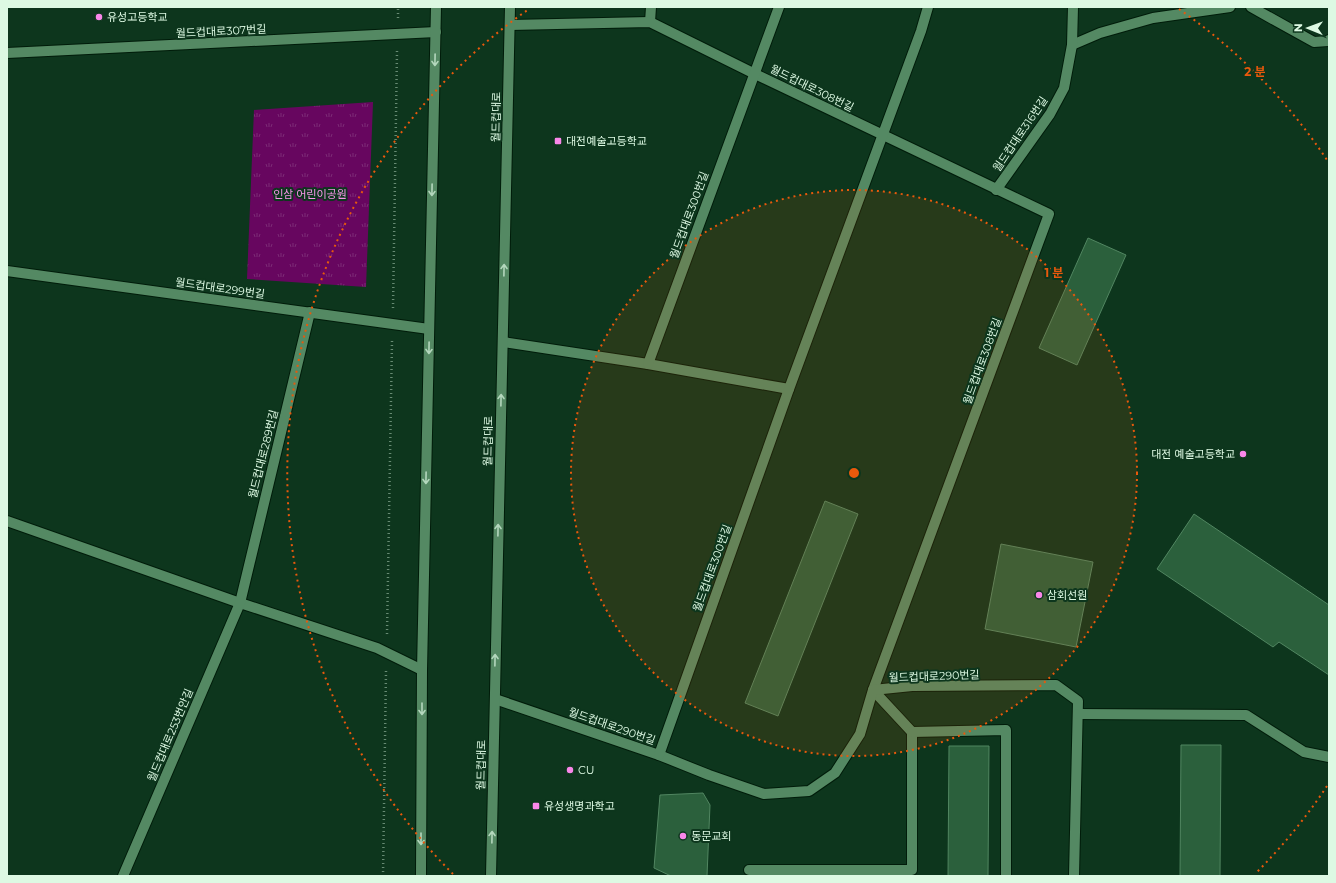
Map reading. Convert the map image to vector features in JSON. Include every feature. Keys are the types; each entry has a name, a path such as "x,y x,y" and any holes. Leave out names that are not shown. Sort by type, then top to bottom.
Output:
{"street":[{"path":"421,876 422,670 436,7"},
{"name":"월드컵대로","path":"492,876 510,7"},
{"path":"650,22 651,7"},
{"name":"월드컵대로308번길","path":"753,73 778,7"},
{"path":"882,135 921,32 928,7"},
{"name":"월드컵대로316번길","path":"996,190 1050,114 1064,88 1072,45 1073,7"},
{"path":"1072,45 1100,33 1153,18 1230,7"},
{"path":"1251,7 1314,42 1329,40"},
{"name":"월드컵대로308번길","path":"510,25 650,22 996,190 1049,214 873,690"},
{"name":"월드컵대로307번길","path":"7,53 436,32"},
{"name":"월드컵대로300번길","path":"648,364 753,73"},
{"name":"월드컵대로300번길","path":"659,754 789,389 882,135"},
{"name":"월드컵대로299번길","path":"7,271 429,329"},
{"name":"월드컵대로289번길","path":"240,603 310,312"},
{"path":"503,342 648,364 789,389"},
{"path":"7,521 240,603 377,648 422,670"},
{"name":"월드컵대로253번안길","path":"123,876 240,603"},
{"name":"월드컵대로290번길","path":"495,699 659,754 709,775 764,794 809,792 835,773 860,734 873,690 912,686 1056,685 1078,701 1074,876"},
{"path":"749,870 912,870 912,732 873,690"},
{"path":"1078,714 1246,715 1304,752 1329,757"},
{"path":"912,732 1006,730 1006,876"}],"path":[{"path":"393,291 397,60"},
{"path":"387,602 392,353"},
{"path":"383,876 386,685"}],"green space":[{"name":"인삼 어린이공원","path":"373,102 366,287 247,279 254,110"}],"building":[{"path":"1088,238 1126,255 1077,365 1039,348"},
{"path":"825,501 858,514 778,716 745,703"},
{"path":"1194,514 1329,605 1329,675 1279,642 1273,647 1157,569"},
{"name":"삼회선원","path":"1001,544 1093,562 1076,647 985,629"},
{"path":"1181,745 1221,745 1220,876 1180,876"},
{"path":"949,746 989,746 988,876 948,876"},
{"name":"동문교회","path":"703,793 710,805 707,876 671,876 654,868 660,795"}],"place":[{"name":"유성고등학교","path":"99,17"},
{"name":"대전예술고등학교","path":"558,141"},
{"name":"대전 예술고등학교","path":"1243,454"},
{"name":"삼회선원","path":"1039,595"},
{"name":"CU","path":"570,770"},
{"name":"유성생명과학고","path":"536,806"},
{"name":"동문교회","path":"683,836"}]}
